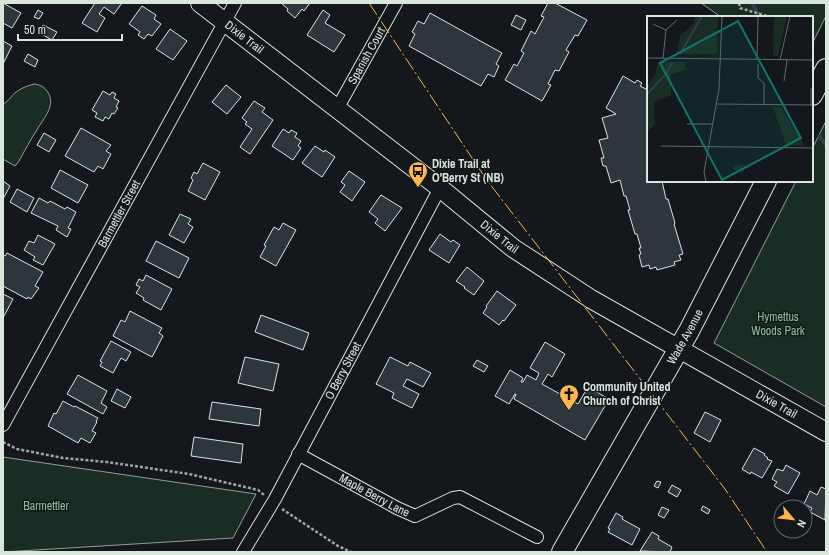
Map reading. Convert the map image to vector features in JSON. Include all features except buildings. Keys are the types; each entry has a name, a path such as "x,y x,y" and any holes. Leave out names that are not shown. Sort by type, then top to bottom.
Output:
{"main road":[{"name":"Dixie Trail","path":"200,3 440,188 513,248 591,299 826,432"},
{"path":"813,93 826,69"},
{"name":"Wade Avenue","path":"568,550 679,349 765,182"}],"street":[{"name":"Barmettler Street","path":"3,425 235,3"},
{"name":"Spanish Court","path":"337,109 396,3"},
{"name":"O Berry Street","path":"243,552 272,503 440,188"},
{"name":"Maple Berry Lane","path":"298,454 397,508 415,516 460,496 537,537"}],"path":[{"path":"738,3 740,8 767,16"},
{"path":"3,442 17,449 64,458 107,462 190,474 258,490 272,503 338,546 351,552"}],"green space":[{"path":"701,3 826,3 826,16 813,42 813,16 720,16"},
{"path":"34,84 41,86 47,91 51,101 50,106 15,166 3,159 3,104 26,86"},
{"name":"Hymettus Woods Park","path":"826,121 826,407 714,343 795,182 813,182 813,147"},
{"name":"Barmettler","path":"3,457 256,494 233,538 3,552"}],"waterway":[{"path":"752,3 759,16"},
{"path":"819,136 826,145"}],"power":[{"path":"369,3 486,179 725,489 767,552"}],"place":[{"name":"Dixie Trail at O'Berry St (NB)","path":"418,188"},
{"name":"Community United Church of Christ","path":"569,411"}]}
